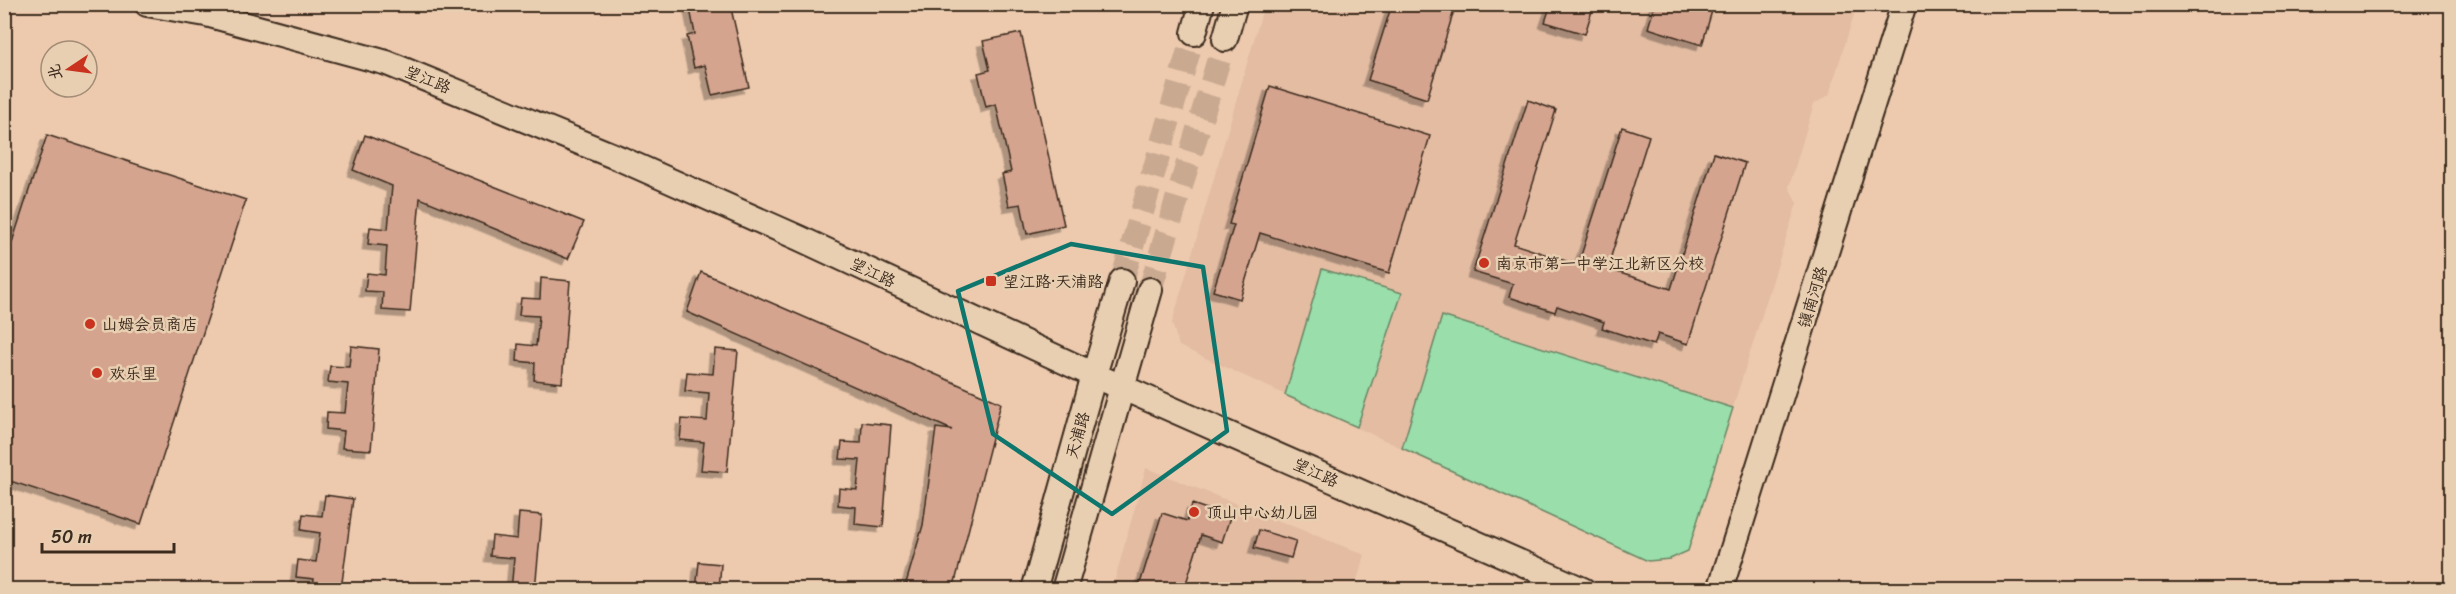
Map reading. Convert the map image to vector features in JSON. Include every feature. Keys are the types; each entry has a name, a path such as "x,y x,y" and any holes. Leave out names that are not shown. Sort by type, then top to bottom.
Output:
{"street":[{"name":"望江路","path":"147,4 206,14 387,63 736,210 1094,375 1583,590"},
{"path":"1194,33 1202,4"},
{"path":"1225,39 1235,4"},
{"name":"镇南河路","path":"1719,590 1904,4"},
{"name":"天浦路","path":"1034,590 1122,281"},
{"name":"天浦路","path":"1064,590 1150,290"}],"highlighted area":[{"path":"1071,244 1203,267 1227,431 1112,514 993,434 958,291"}],"shaded area":[{"name":"南京市第一中学江北新区分校","path":"1264,5 1857,5 1829,95 1814,104 1789,187 1797,203 1688,551 1670,559 1648,561 1179,346 1172,323"},
{"name":"顶山中心幼儿园","path":"1146,468 1365,555 1354,589 1112,590"}],"green space":[{"path":"1322,269 1402,293 1357,427 1285,395"},
{"path":"1442,316 1733,408 1688,551 1670,559 1648,561 1402,448"}],"building":[{"path":"689,4 730,4 749,87 712,95 705,65 694,68 687,36 695,34"},
{"path":"1392,4 1456,4 1427,99 1368,80"},
{"path":"1551,4 1594,4 1585,34 1545,22"},
{"path":"1655,4 1714,4 1702,45 1648,28"},
{"path":"1021,33 1064,225 1027,234 1021,204 1009,206 1002,174 1011,172 996,104 986,107 978,73 990,70 983,41"},
{"path":"1270,86 1430,136 1389,273 1260,233 1240,299 1213,291 1234,225 1229,224"},
{"path":"1528,100 1556,110 1514,244 1578,265 1622,127 1649,136 1607,269 1671,289 1714,153 1745,163 1688,344 1658,334 1654,345 1602,328 1604,322 1557,306 1555,312 1509,297 1513,284 1473,272"},
{"name":"欢乐里","path":"47,135 246,200 141,524 4,479 4,267"},
{"path":"365,135 584,222 568,259 420,198 410,312 382,310 383,292 365,291 367,273 385,275 387,246 368,244 370,227 388,229 392,186 353,170"},
{"path":"701,272 1001,403 953,590 904,590 923,525 936,428 952,430 687,312"},
{"path":"541,278 570,281 562,383 534,380 535,363 517,361 518,344 536,346 539,316 519,315 521,298 540,299"},
{"path":"351,346 379,349 371,450 342,448 344,431 326,429 327,412 345,413 348,384 328,382 330,366 349,367"},
{"path":"715,349 738,351 727,472 701,470 704,442 680,440 682,419 707,421 709,393 685,391 687,372 713,374"},
{"path":"862,422 891,425 883,527 855,524 856,507 838,505 839,488 857,490 860,460 840,459 842,442 861,443"},
{"path":"325,495 353,499 341,590 312,590 314,579 296,577 298,560 316,562 320,533 301,530 303,514 322,516"},
{"path":"1192,504 1230,517 1222,542 1201,535 1184,590 1138,590 1162,513 1187,521"},
{"path":"519,513 542,515 535,590 511,590 514,558 490,556 492,536 517,539"},
{"path":"1259,530 1296,541 1291,558 1254,548"},
{"path":"699,562 721,564 719,590 696,590"}],"tunnel":[{"path":"1122,281 1194,33"},
{"path":"1150,290 1225,39"}],"place":[{"name":"南京市第一中学江北新区分校","path":"1484,263"},
{"name":"望江路·天浦路","path":"991,281"},
{"name":"山姆会员商店","path":"90,324"},
{"name":"欢乐里","path":"97,373"},
{"name":"顶山中心幼儿园","path":"1194,512"}]}
